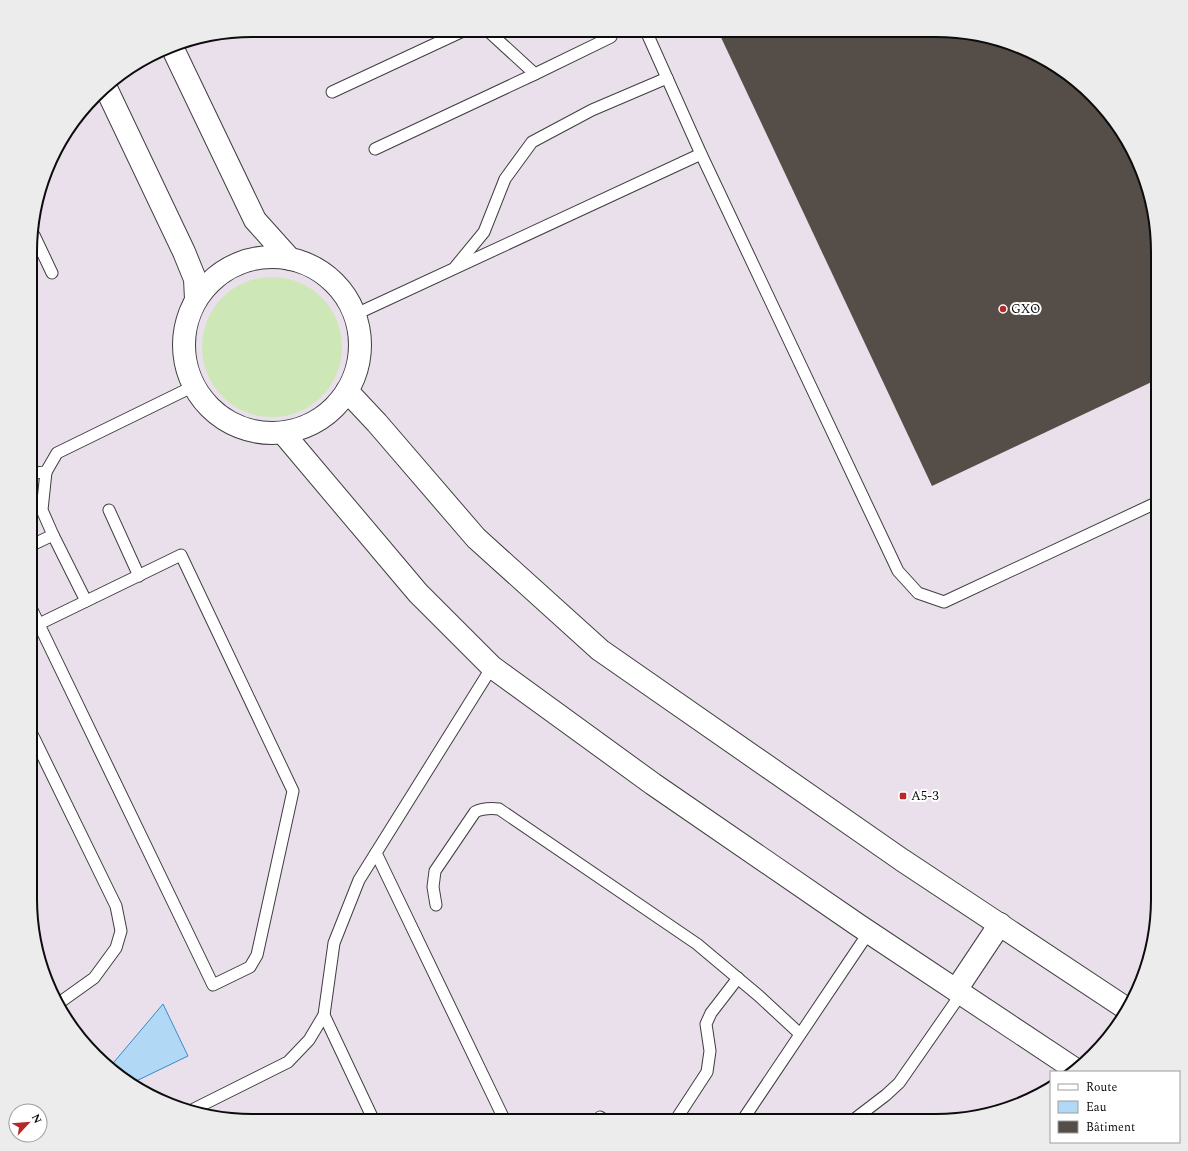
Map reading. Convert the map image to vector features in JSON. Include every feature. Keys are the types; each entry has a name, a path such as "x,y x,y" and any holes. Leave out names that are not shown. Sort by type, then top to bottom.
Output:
{"street":[{"path":"174,51 255,220 290,259"},
{"path":"108,92 184,252 195,279 196,300"},
{"path":"263,258 290,259 317,270 340,289 354,315 360,341 357,367 347,391 331,411 308,426 283,433 257,432 231,424 210,408 194,386 186,365 184,343 187,320 196,300 214,279 237,264 263,258"},
{"path":"347,391 377,423 476,538 600,650 896,856 1123,1005"},
{"path":"283,433 418,593 492,667 653,784 868,932 1071,1066"},
{"path":"959,992 1000,924"}],"lane":[{"path":"332,92 450,37"},
{"path":"495,37 535,74"},
{"path":"375,149 611,37"},
{"path":"649,37 701,154 898,570 918,593 944,602 1151,505"},
{"path":"453,270 484,232 505,178 532,142 592,110 667,78"},
{"path":"354,315 701,154"},
{"path":"37,241 52,273"},
{"path":"86,601 42,510 46,472 57,453 194,386"},
{"path":"37,473 46,472"},
{"path":"109,510 139,576"},
{"path":"37,542 54,534"},
{"path":"37,620 213,986 250,968 257,954 293,791 181,555 39,624"},
{"path":"198,1107 288,1062 309,1040 324,1015 334,943 359,880 492,667"},
{"path":"37,744 116,906 121,931 116,948 94,978 63,1001"},
{"path":"436,905 433,887 435,871 475,812 489,808 499,809 697,944 738,978 800,1034"},
{"path":"376,853 502,1114"},
{"path":"746,1114 868,932"},
{"path":"679,1114 707,1072 710,1051 706,1024 711,1013 738,978"},
{"path":"860,1114 900,1083 959,992"},
{"path":"324,1015 371,1114"}],"shaded area":[{"path":"238,37 950,37 991,44 1031,59 1055,73 1078,90 1098,110 1115,133 1135,170 1144,197 1151,238 1151,913 1144,954 1129,994 1115,1018 1098,1041 1078,1061 1064,1071 1050,1071 1050,1081 1018,1098 991,1107 950,1114 238,1114 197,1107 157,1092 133,1078 110,1061 90,1041 73,1018 53,981 44,954 37,913 37,238 44,197 53,170 73,133 90,110 110,90 133,73 157,59 183,48"}],"green space":[{"path":"279,277 299,282 322,297 337,320 341,333 341,361 337,374 322,397 299,412 286,416 265,417 245,412 222,397 207,374 203,361 202,340 207,320 222,297 245,282 258,278"}],"water":[{"path":"163,1004 188,1056 137,1080 113,1063"}],"building":[{"name":"GXO","path":"721,37 950,37 978,41 1005,48 1031,59 1055,73 1078,90 1098,110 1115,133 1129,157 1144,197 1151,238 1151,382 932,486"}],"place":[{"name":"GXO","path":"1003,309"},
{"name":"A5-3","path":"903,796"}]}
